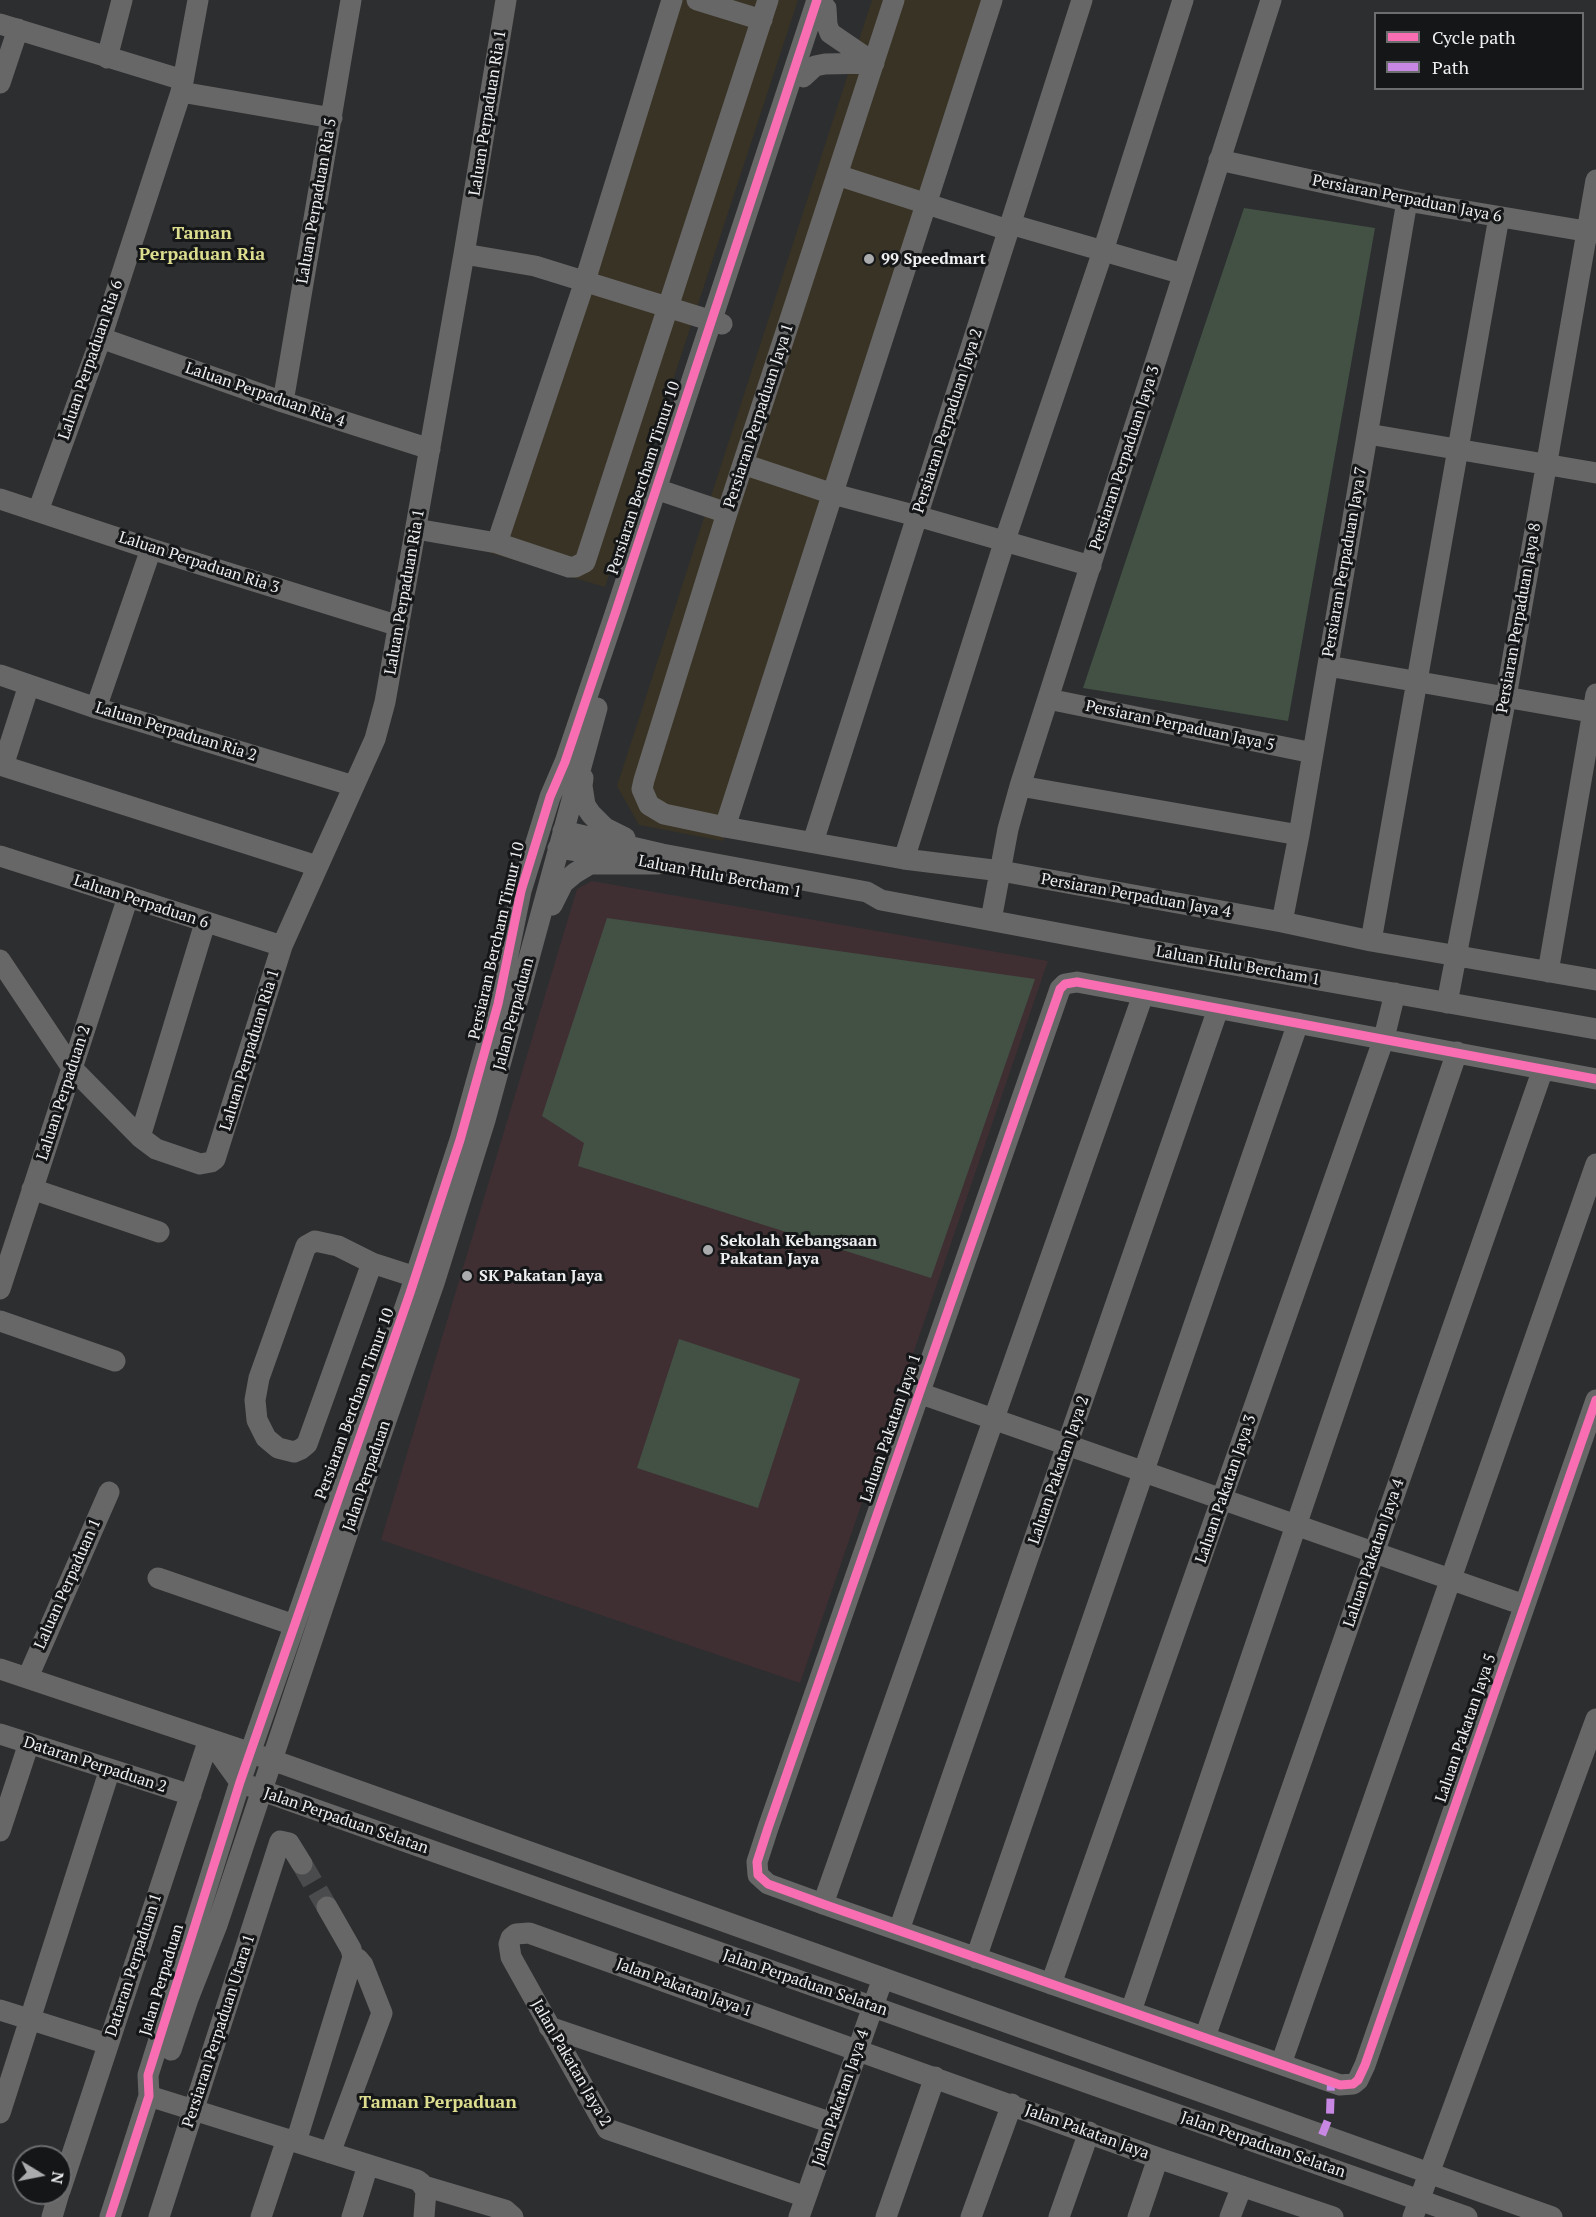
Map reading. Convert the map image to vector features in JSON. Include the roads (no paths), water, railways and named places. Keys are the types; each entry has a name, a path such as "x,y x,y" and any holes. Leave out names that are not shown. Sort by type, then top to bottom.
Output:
{"street":[{"path":"106,58 122,0"},
{"name":"Laluan Perpaduan Ria 6","path":"38,512 100,338 182,86 198,0"},
{"name":"Laluan Perpaduan Ria 5","path":"283,402 351,0"},
{"name":"Laluan Perpaduan Ria 1","path":"140,1137 156,1149 200,1164 215,1159 282,946 375,739 386,702 506,0"},
{"path":"497,543 585,280 672,0"},
{"path":"697,0 762,20"},
{"path":"416,529 497,543 569,567 585,562 768,0"},
{"name":"Persiaran Perpaduan Jaya 1","path":"676,817 656,811 644,798 642,789 727,513 894,0"},
{"path":"725,827 992,0"},
{"name":"Persiaran Perpaduan Jaya 2","path":"813,842 1082,0"},
{"path":"904,859 1005,540 1103,251 1183,0"},
{"name":"Persiaran Perpaduan Jaya 3","path":"991,920 1008,829 1020,786 1271,0"},
{"path":"824,3 830,33 874,63"},
{"name":"Persiaran Bercham Timur 10","path":"717,323 803,77 824,3"},
{"name":"Persiaran Bercham Timur 10","path":"250,1753 333,1510 425,1280 460,1140 498,1004 521,891 550,797 565,762 662,490 824,3"},
{"path":"0,83 9,26 182,86 332,118"},
{"path":"803,77 815,66 825,64 874,63"},
{"name":"Persiaran Perpaduan Jaya 6","path":"1219,160 1407,201 1592,232"},
{"path":"837,175 927,204 1183,274"},
{"name":"Persiaran Perpaduan Jaya 8","path":"1447,1003 1506,697 1546,465 1592,232 1596,180"},
{"name":"Persiaran Perpaduan Jaya 7","path":"1282,922 1299,836 1407,201"},
{"path":"1371,941 1499,217"},
{"path":"464,254 535,266 717,323"},
{"name":"Laluan Perpaduan Ria 4","path":"100,338 283,402 430,449"},
{"path":"1368,434 1596,473"},
{"path":"743,464 833,494 1005,540 1091,566"},
{"path":"662,490 727,513"},
{"name":"Persiaran Bercham Timur 10","path":"558,839 662,490"},
{"name":"Laluan Perpaduan Ria 3","path":"0,499 151,549 399,626"},
{"path":"96,708 151,549"},
{"path":"1328,666 1506,697 1595,706 1548,972"},
{"name":"Laluan Perpaduan Ria 2","path":"0,675 96,708 354,786"},
{"path":"28,685 1,765 317,866"},
{"path":"601,696 582,786 585,805 605,828 660,859"},
{"name":"Persiaran Perpaduan Jaya 5","path":"1048,699 1312,753"},
{"path":"498,1004 544,849 558,839 552,822 565,762"},
{"path":"1020,786 1299,836"},
{"name":"Persiaran Perpaduan Jaya 4","path":"676,817 904,859 1001,871 1282,922 1371,941 1596,980"},
{"name":"Laluan Hulu Bercham 1","path":"558,839 660,859 867,892 881,900 1596,1029"},
{"name":"Jalan Perpaduan","path":"148,2096 161,2081 188,1999 217,1925 260,1790 367,1475 425,1280 485,1120 520,995 558,839"},
{"name":"Laluan Perpaduan 6","path":"0,856 282,946"},
{"path":"520,995 550,910 563,883 590,864 660,859"},
{"name":"Laluan Perpaduan 2","path":"1,1284 128,897"},
{"path":"0,960 72,1068 140,1137 205,922"},
{"name":"Laluan Pakatan Jaya 1","path":"823,1904 768,1884 758,1875 757,1862 1042,1038 1058,994 1065,984 1077,982 1143,995"},
{"name":"Laluan Pakatan Jaya 3","path":"1051,1984 1384,1038 1395,993"},
{"path":"1596,1079 1143,995 823,1904 1281,2064 1596,1164"},
{"name":"Laluan Pakatan Jaya 2","path":"899,1930 1218,1009"},
{"path":"976,1958 1298,1023"},
{"path":"1131,2011 1456,1052"},
{"name":"Laluan Pakatan Jaya 4","path":"1205,2037 1543,1069"},
{"path":"32,1189 159,1232"},
{"path":"372,1263 307,1444 294,1452 278,1448 266,1438 257,1420 255,1400 259,1378 303,1252 310,1242 322,1242 354,1252 372,1263 425,1280"},
{"path":"0,1321 115,1361"},
{"path":"919,1393 1524,1605"},
{"name":"Laluan Pakatan Jaya 5","path":"1281,2064 1347,2086 1358,2080 1365,2066 1596,1400"},
{"path":"333,1510 340,1505 349,1481 358,1475 367,1475"},
{"name":"Laluan Perpaduan 1","path":"28,1677 109,1491"},
{"path":"159,1578 294,1625"},
{"path":"0,1669 250,1753"},
{"path":"1416,2208 1596,1719"},
{"name":"Dataran Perpaduan 2","path":"0,1734 191,1795"},
{"path":"209,1739 240,1782"},
{"name":"Dataran Perpaduan 1","path":"72,2155 209,1739"},
{"path":"1,1825 29,1743"},
{"name":"Jalan Perpaduan","path":"110,2217 148,2096 148,2075 250,1753"},
{"name":"Jalan Perpaduan Selatan","path":"250,1753 1552,2217"},
{"path":"0,2113 110,1769"},
{"name":"Jalan Perpaduan Selatan","path":"240,1782 873,2007 1416,2208 1467,2217"},
{"name":"Persiaran Perpaduan Utara 1","path":"159,2217 278,1845 283,1841 289,1843 302,1864"},
{"path":"261,2217 291,2140 353,1957 351,1949 327,1907"},
{"name":"Jalan Pakatan Jaya 1","path":"511,1938 516,1934 529,1933 858,2050"},
{"name":"Jalan Pakatan Jaya 2","path":"511,1938 509,1944 512,1957 610,2132 806,2197"},
{"path":"330,2153 382,2013 363,1965 353,1957"},
{"name":"Jalan Pakatan Jaya 4","path":"799,2217 883,1978"},
{"path":"0,2010 108,2044"},
{"path":"549,2026 832,2123"},
{"name":"Jalan Pakatan Jaya","path":"858,2050 1322,2215"},
{"path":"886,2217 935,2077"},
{"path":"148,2096 417,2180 425,2203 505,2210 513,2217"},
{"path":"971,2217 1011,2104"},
{"path":"1059,2217 1089,2132"},
{"path":"1138,2217 1158,2158"},
{"path":"352,2217 368,2165"},
{"path":"1230,2217 1242,2186"}],"tunnel":[{"path":"302,1864 327,1907"}],"place":[{"name":"99 Speedmart","path":"869,259"},
{"name":"Sekolah Kebangsaan Pakatan Jaya","path":"708,1250"},
{"name":"SK Pakatan Jaya","path":"467,1276"}],"district":[{"name":"Taman Perpaduan Ria","path":"202,244"},
{"name":"Taman Perpaduan","path":"438,2103"}]}
